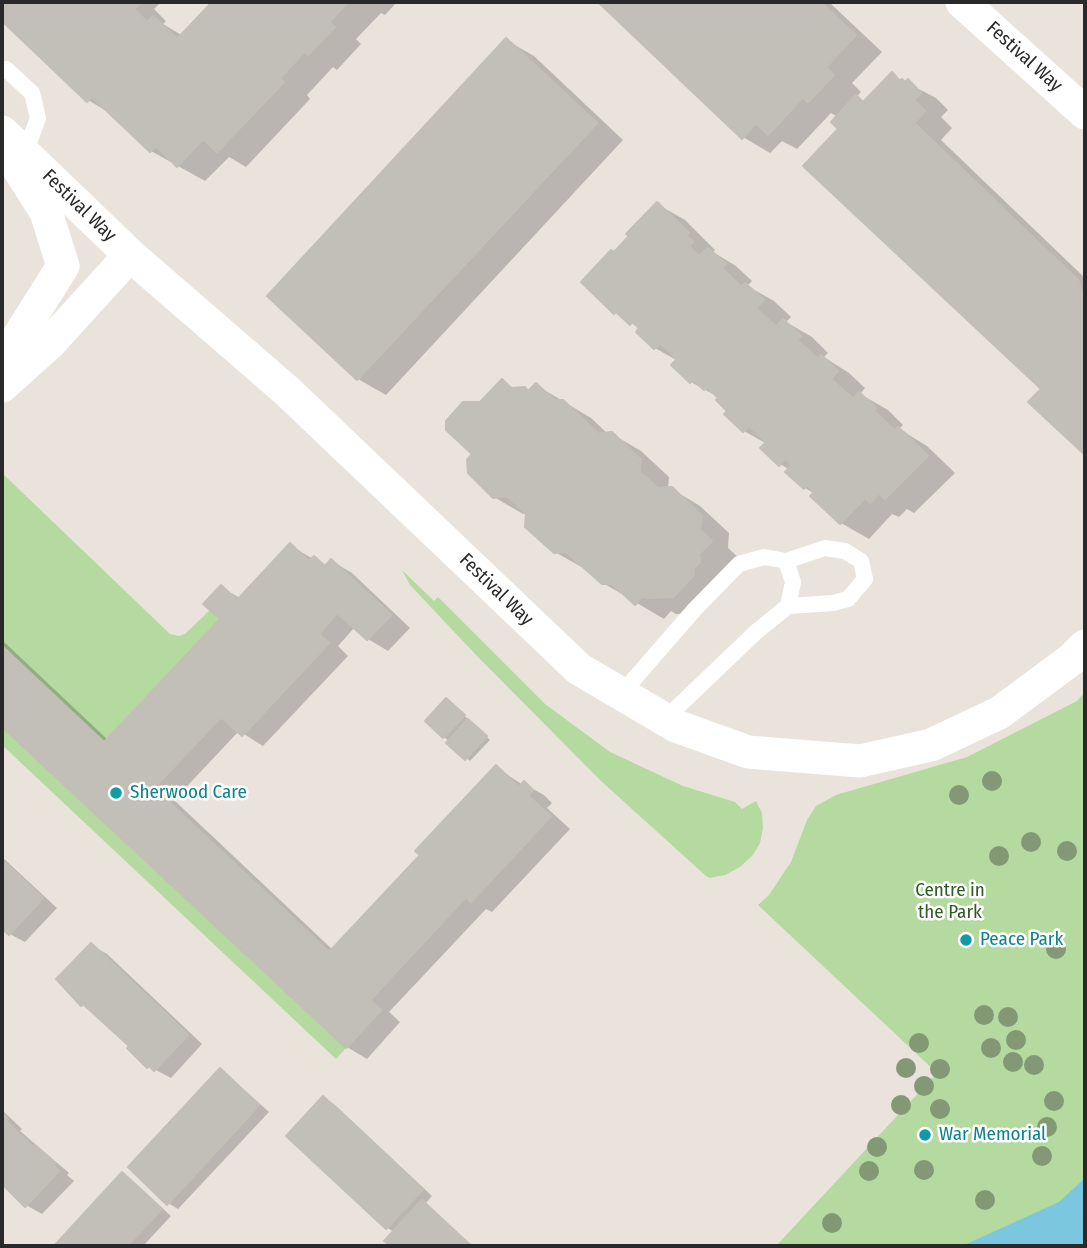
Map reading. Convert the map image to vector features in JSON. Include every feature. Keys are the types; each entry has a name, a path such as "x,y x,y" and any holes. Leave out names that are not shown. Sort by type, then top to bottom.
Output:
{"street":[{"name":"Festival Way","path":"962,2 1085,113"},
{"name":"Festival Way","path":"10,143 130,255 287,391 579,669 676,726 748,752 860,761 931,745 999,713 1072,659 1085,646"},
{"path":"2,363 63,266 47,212 10,143"},
{"path":"2,386 50,343 130,255"}],"lane":[{"path":"6,69 32,93 38,118 10,143"},
{"path":"621,694 695,609 739,564 764,557 786,561 825,548 845,551 861,561 865,579 848,599 833,603 788,606 756,632 665,719"},
{"path":"786,561 793,582 788,606"}],"green space":[{"path":"2,473 170,634 185,634 210,610 220,619 104,742 2,646"},
{"path":"402,570 434,601 438,597 545,704 610,752 683,786 735,802 742,809 756,801 762,813 763,828 760,843 753,855 740,867 725,875 710,878 706,876 601,781 410,585"},
{"name":"Centre in the Park","path":"1085,692 1085,1246 776,1246 937,1073 758,905 769,895 791,862 807,820 816,806 836,795 967,757 1077,701"},
{"path":"2,727 346,1048 336,1059 2,745"}],"water":[{"path":"1085,1178 1085,1246 962,1246 1059,1202"}],"building":[{"path":"2,2 137,2 140,4 134,9 147,22 153,16 177,39 212,2 348,2 329,22 335,27 308,55 305,51 280,78 284,82 217,152 203,139 177,167 156,146 150,152 92,97 87,102 2,21"},
{"path":"598,2 820,2 856,35 826,67 834,75 808,102 803,97 768,135 756,123 742,139"},
{"path":"506,38 597,123 357,380 267,296"},
{"path":"892,72 900,81 902,79 905,82 908,79 921,93 914,100 925,111 914,123 1078,280 1085,302 1085,455 1028,402 1041,389 803,166 838,129 831,122 856,95 863,102"},
{"path":"657,202 689,233 686,235 693,242 689,246 699,256 708,248 726,264 722,268 741,287 745,283 764,300 756,308 776,327 783,319 801,336 797,340 818,359 821,355 838,371 831,379 853,399 859,392 895,431 898,427 928,456 885,499 879,493 870,503 865,498 840,524 810,496 814,492 807,485 804,489 785,472 792,465 785,459 779,466 760,448 766,442 749,426 743,432 724,414 727,411 707,387 704,390 693,380 690,383 671,365 677,359 660,343 654,349 636,332 639,328 632,322 630,325 616,312 614,314 581,282 611,250 614,252 629,236 626,234"},
{"path":"502,379 511,388 525,387 528,391 536,383 554,400 563,400 600,435 612,432 641,460 640,472 658,488 672,487 702,516 700,530 712,541 699,554 700,562 693,569 694,575 673,597 643,596 635,605 612,584 602,584 566,552 554,553 525,527 526,514 507,496 493,498 468,473 467,460 472,454 446,430 446,421 463,402 480,402"},
{"name":"Sherwood Care","path":"290,543 309,561 314,556 325,566 331,559 391,615 367,640 337,613 319,634 329,643 242,736 221,717 154,788 329,952 420,855 415,851 496,765 519,787 524,781 533,790 528,796 551,816 471,902 466,897 370,1000 381,1010 346,1048 2,727 2,646 104,742 220,619 203,604 221,585 237,600"},
{"path":"446,698 465,715 443,738 425,721"},
{"path":"468,719 487,736 465,760 446,743"},
{"path":"2,860 43,898 9,935 2,929"},
{"path":"91,943 188,1035 154,1071 149,1066 147,1068 127,1048 129,1046 83,1004 81,1006 56,979"},
{"path":"220,1068 259,1105 167,1205 128,1167"},
{"path":"323,1096 423,1189 386,1229 286,1136"},
{"path":"2,1113 8,1119 6,1121 33,1147 35,1145 55,1163 53,1165 59,1171 25,1207 2,1184"},
{"path":"122,1172 162,1209 127,1246 54,1246"},
{"path":"422,1200 471,1246 391,1246 384,1241"}],"place":[{"name":"Sherwood Care","path":"116,793"},
{"name":"Peace Park","path":"966,940"},
{"name":"War Memorial","path":"925,1135"}]}
